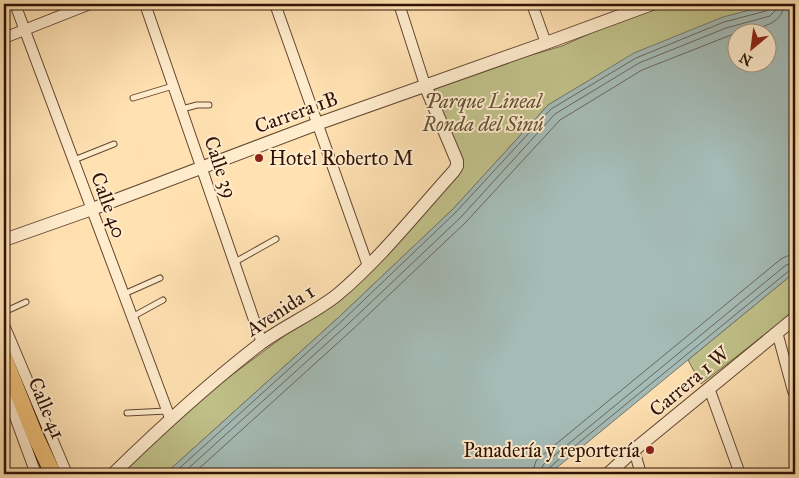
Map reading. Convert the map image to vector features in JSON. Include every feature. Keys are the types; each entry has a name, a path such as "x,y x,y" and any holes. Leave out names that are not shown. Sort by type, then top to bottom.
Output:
{"main road":[{"name":"Calle 41","path":"4,358 30,424 53,474"}],"street":[{"name":"Calle 40","path":"16,4 169,415"},
{"path":"4,38 90,4"},
{"name":"Calle 39","path":"145,4 262,343"},
{"path":"275,4 368,266"},
{"path":"399,4 425,85"},
{"path":"532,4 546,43"},
{"name":"Carrera 1B","path":"4,240 92,209 317,124 652,4"},
{"name":"Avenida 1","path":"113,474 169,415 262,343 313,312 336,295 368,266 457,166 457,161 425,85"},
{"name":"Carrera 1 W","path":"608,474 634,450 795,318"},
{"path":"4,325 67,474"},
{"path":"777,332 793,390"},
{"path":"4,387 6,402 36,474"},
{"path":"709,388 740,474"},
{"path":"634,450 641,474"}],"lane":[{"path":"133,98 174,86"},
{"path":"182,109 197,105 209,105"},
{"path":"74,160 114,144"},
{"path":"235,262 276,239"},
{"path":"124,294 160,278"},
{"path":"132,317 163,300"},
{"path":"4,312 26,302"},
{"path":"126,413 169,415"}],"green space":[{"name":"Parque Lineal Ronda del Sinú","path":"657,4 795,4 745,22 726,22 726,29 602,73 548,105 453,209 339,317 165,474 118,474 173,419 327,304 459,168 427,86 562,46"},
{"path":"795,272 795,311 701,384 688,360"}],"water":[{"path":"773,4 795,4 795,272 549,474 165,474 339,317 453,209 548,105 634,53 723,17"}],"place":[{"name":"Hotel Roberto M","path":"259,158"},
{"name":"Panadería y reportería","path":"650,450"}]}
